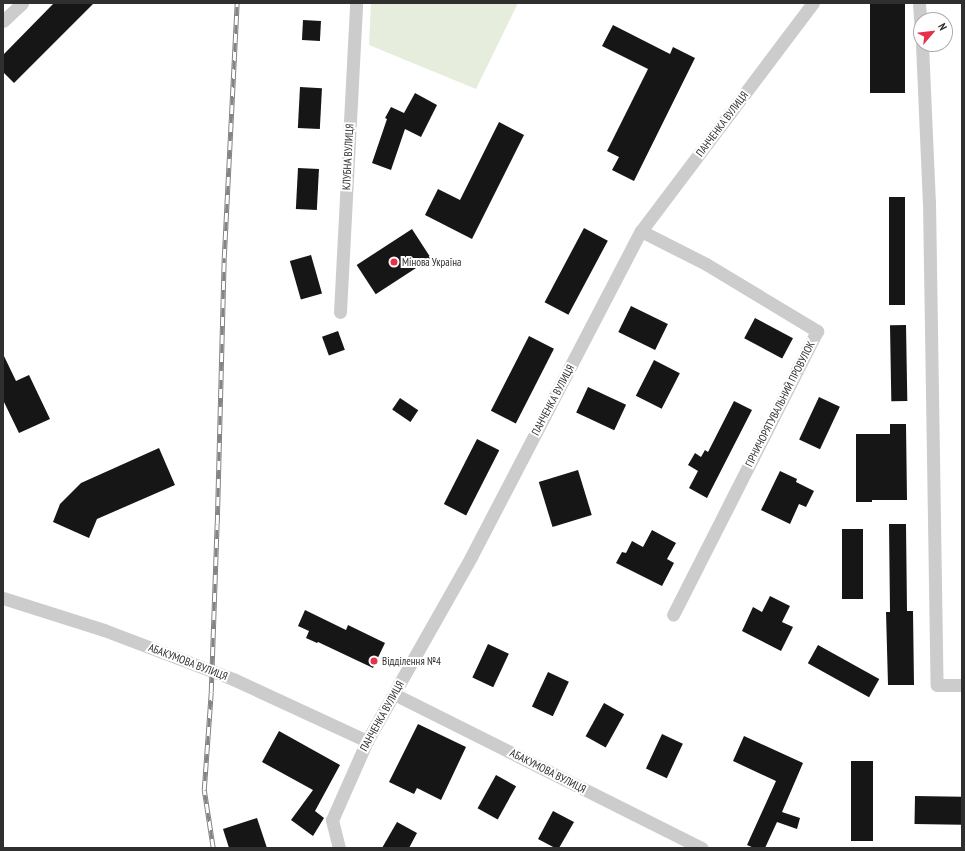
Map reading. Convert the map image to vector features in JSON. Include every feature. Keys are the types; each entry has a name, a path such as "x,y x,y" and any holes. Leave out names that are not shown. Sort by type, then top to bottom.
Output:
{"street":[{"path":"3,21 22,3"},
{"name":"КЛУБНА ВУЛИЦЯ","path":"340,312 356,3"},
{"name":"ПАНЧЕНКА ВУЛИЦЯ","path":"339,848 332,820 367,741 471,557 642,231 813,3"},
{"path":"922,52 930,210 936,685 962,685"},
{"name":"ГІРНИЧОРЯТУВАЛЬНИЙ ПРОВУЛОК","path":"642,231 706,264 818,331 673,615"},
{"name":"АБАКУМОВА ВУЛИЦЯ","path":"3,598 104,630 233,679 367,741"},
{"name":"АБАКУМОВА ВУЛИЦЯ","path":"394,694 702,848"}],"green space":[{"path":"371,3 518,3 476,89 369,45"}],"building":[{"path":"54,3 94,3 14,83 3,72 3,55"},
{"path":"870,3 905,3 905,93 870,93"},
{"path":"303,20 321,21 320,41 302,40"},
{"path":"613,25 670,54 673,47 695,58 634,181 612,170 619,157 607,151 648,69 602,46"},
{"path":"300,87 322,88 320,129 298,128"},
{"path":"415,93 437,105 421,137 405,129 391,170 372,163 387,119 385,118 391,107 404,113"},
{"path":"499,122 524,135 472,239 425,215 438,189 460,200"},
{"path":"298,168 319,169 317,210 296,209"},
{"path":"889,197 905,197 905,305 889,305"},
{"path":"584,228 608,241 568,315 545,302"},
{"name":"Мінова Україна","path":"412,229 431,258 376,294 357,265"},
{"path":"311,255 322,293 301,300 290,261"},
{"path":"631,306 668,324 655,350 618,332"},
{"path":"755,318 793,338 782,358 744,338"},
{"path":"890,325 906,325 907,401 891,401"},
{"path":"338,331 345,350 329,356 322,337"},
{"path":"529,336 554,349 516,424 491,411"},
{"path":"3,354 16,381 29,375 50,419 19,433 3,400"},
{"path":"654,360 680,373 662,409 636,396"},
{"path":"588,387 626,405 614,430 576,412"},
{"path":"819,397 840,407 820,449 799,440"},
{"path":"400,398 418,410 410,422 392,410"},
{"path":"734,401 752,410 707,498 689,488 698,471 688,465 695,453 701,457 705,450 708,452"},
{"path":"890,424 906,424 907,500 872,500 872,502 856,502 856,434 890,434"},
{"path":"477,439 499,450 466,515 444,504"},
{"path":"159,448 175,485 97,519 89,538 53,522 60,504 81,483"},
{"path":"578,470 592,515 553,527 539,482"},
{"path":"780,471 797,479 796,482 814,491 806,507 799,504 790,524 761,510"},
{"path":"889,524 906,524 907,611 913,611 914,685 888,685 886,612 890,612"},
{"path":"842,529 863,529 863,599 842,599"},
{"path":"652,530 676,543 667,559 674,563 662,586 616,563 622,552 626,553 632,541 643,547"},
{"path":"770,596 790,606 782,622 793,627 781,651 742,631 753,607 762,612"},
{"path":"305,610 346,630 348,625 385,643 373,668 318,642 317,643 306,638 309,631 298,626"},
{"path":"488,644 509,654 493,687 472,678"},
{"path":"818,645 879,679 869,697 808,663"},
{"path":"548,672 569,682 553,716 532,706"},
{"path":"604,703 624,714 606,747 586,736"},
{"path":"418,724 466,747 441,800 417,788 414,794 389,782"},
{"path":"279,731 340,765 315,811 324,818 313,836 291,820 313,790 262,762"},
{"path":"662,734 683,744 667,778 646,768"},
{"path":"744,736 803,763 782,812 800,818 797,829 777,822 765,848 754,848 747,845 776,781 733,761"},
{"path":"851,761 873,761 873,841 851,841"},
{"path":"496,775 516,786 498,819 478,808"},
{"path":"915,796 962,797 962,825 915,824"},
{"path":"553,811 574,822 559,848 555,848 538,839"},
{"path":"257,818 267,848 229,848 223,829"},
{"path":"397,822 417,833 409,848 382,848"}],"railway":[{"path":"213,848 204,790 211,692 224,258 237,3"}],"place":[{"name":"Мінова Україна","path":"394,262"},
{"name":"Відділення №4","path":"374,661"}]}
